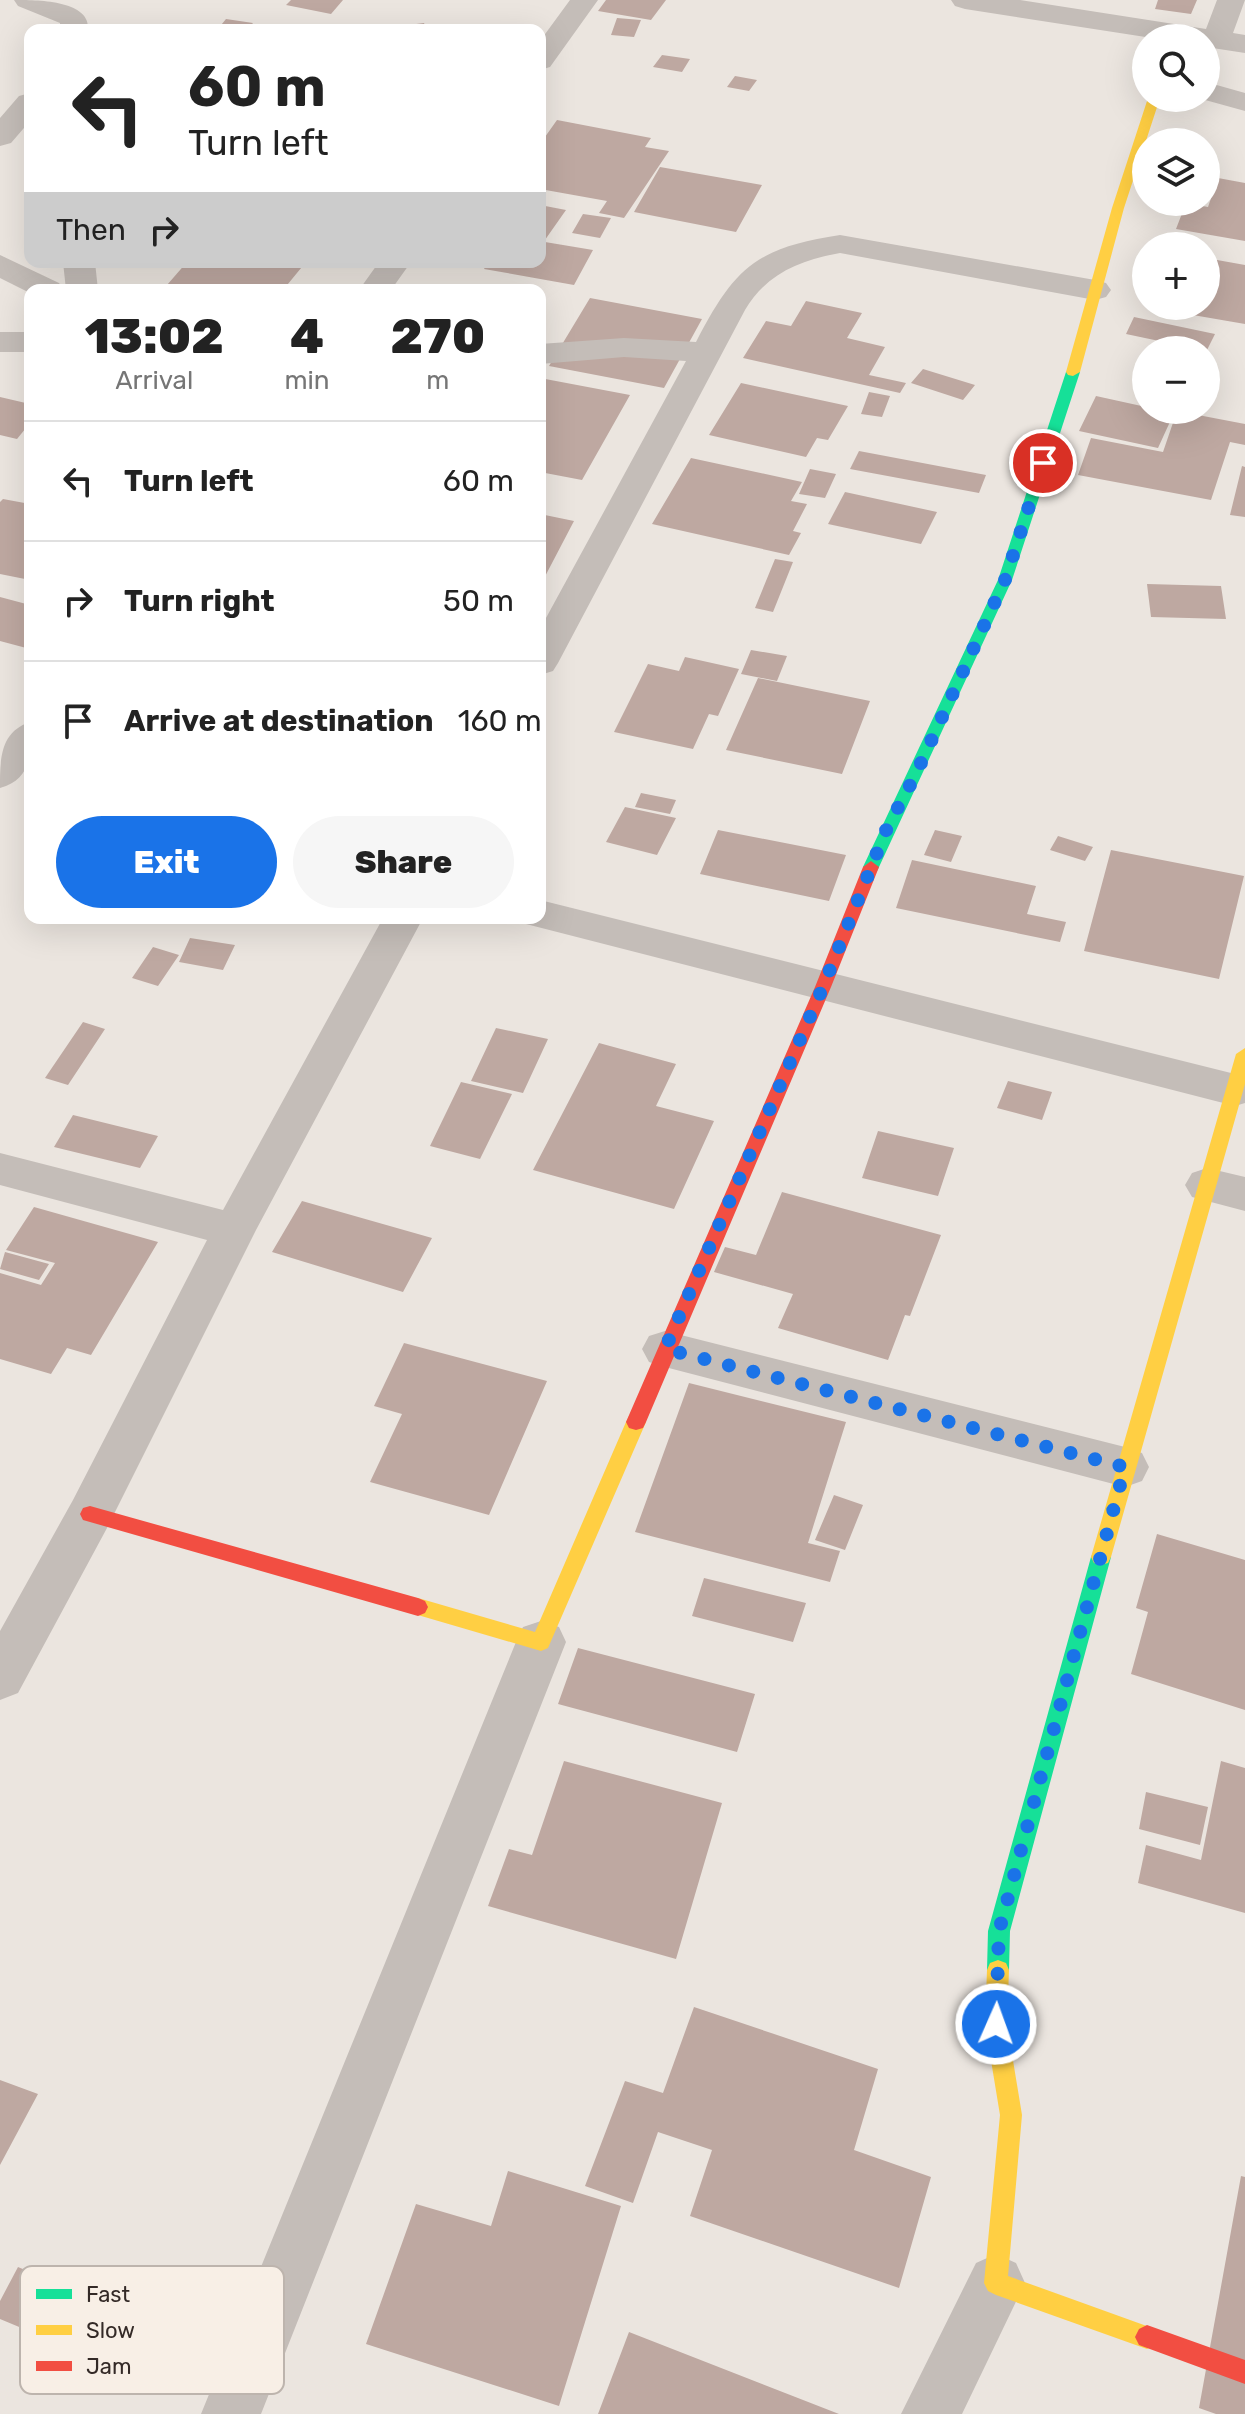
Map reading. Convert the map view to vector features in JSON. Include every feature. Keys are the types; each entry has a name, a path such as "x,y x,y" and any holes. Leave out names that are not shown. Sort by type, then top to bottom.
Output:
{"street":[{"path":"28,0 75,19 75,24"},
{"path":"546,53 584,0"},
{"path":"965,0 1132,28"},
{"path":"1231,0 1231,42"},
{"path":"1220,95 1245,102"},
{"path":"0,137 24,109"},
{"path":"284,2282 541,1642 665,1349 823,987 887,828 915,776 1005,580 1062,410 1150,112"},
{"path":"546,652 744,287 768,267 799,250 840,244 1095,290"},
{"path":"0,265 36,284"},
{"path":"0,342 24,342"},
{"path":"546,353 650,345 707,353"},
{"path":"0,775 24,743"},
{"path":"546,916 823,987 1240,1072 1226,1189 1125,1467 999,1931 996,2024 1011,2115 996,2283 931,2414"},
{"path":"0,1678 90,1514 234,1230 400,924"},
{"path":"0,1169 234,1230"},
{"path":"665,1349 1125,1467"},
{"path":"90,1514 541,1642"},
{"path":"996,2283 1245,2372"},
{"path":"231,2414 239,2394"}],"building":[{"path":"291,0 343,0 331,14 286,5"},
{"path":"606,0 666,0 651,20 598,11"},
{"path":"1158,0 1197,0 1191,14 1155,9"},
{"path":"617,18 641,20 634,37 611,35"},
{"path":"226,19 253,23 252,24 222,24"},
{"path":"662,55 690,59 682,72 653,67"},
{"path":"735,76 757,80 749,91 727,87"},
{"path":"557,120 651,138 645,147 669,151 624,218 599,213 607,201 546,190 546,136"},
{"path":"660,167 762,185 736,232 634,212"},
{"path":"1220,178 1245,183 1245,241 1220,237 1220,232 1176,229 1181,216 1220,216"},
{"path":"546,206 566,210 546,238"},
{"path":"583,214 611,218 600,238 572,233"},
{"path":"546,242 593,250 574,285 484,269 546,268"},
{"path":"1220,261 1245,265 1245,324 1220,320"},
{"path":"182,268 301,268 288,284 168,284"},
{"path":"590,298 702,319 664,388 549,366"},
{"path":"806,301 862,313 847,338 885,347 869,375 906,383 900,393 743,358 766,321 791,326"},
{"path":"1133,320 1148,320 1215,334 1136,336 1126,334"},
{"path":"923,369 975,385 963,400 911,383"},
{"path":"546,379 630,395 582,480 546,473"},
{"path":"741,383 848,406 828,440 817,438 806,457 709,435"},
{"path":"869,392 890,396 882,417 861,414"},
{"path":"1096,396 1132,404 1132,424 1169,424 1158,448 1079,431"},
{"path":"0,397 24,403 24,430 17,439 0,435"},
{"path":"1220,419 1245,424 1245,445 1230,442 1211,500 1078,475 1091,438 1163,452 1173,424 1220,424"},
{"path":"859,451 986,475 979,493 850,469"},
{"path":"691,458 802,482 791,501 807,504 793,531 801,533 789,555 652,524"},
{"path":"1242,466 1245,467 1245,517 1230,515"},
{"path":"810,469 836,474 825,498 799,494"},
{"path":"845,492 937,512 921,544 828,524"},
{"path":"3,499 24,503 24,579 0,574 0,502"},
{"path":"546,515 574,521 546,575"},
{"path":"775,559 793,562 773,612 755,608"},
{"path":"1147,584 1221,586 1226,619 1151,617"},
{"path":"0,597 24,603 24,647 0,641"},
{"path":"751,650 787,656 777,681 741,674"},
{"path":"685,657 739,669 718,716 709,714 693,749 614,732 648,664 679,671"},
{"path":"758,678 870,701 842,774 726,750"},
{"path":"641,793 676,800 670,814 635,807"},
{"path":"625,807 676,818 657,855 606,842"},
{"path":"718,830 846,855 829,901 700,874"},
{"path":"935,830 962,836 951,862 924,855"},
{"path":"1058,836 1093,847 1085,861 1050,850"},
{"path":"1111,850 1244,876 1219,979 1084,951"},
{"path":"912,860 1036,886 1027,914 1066,922 1060,942 896,908"},
{"path":"190,938 235,945 223,970 179,962"},
{"path":"153,947 179,955 158,986 132,978"},
{"path":"83,1022 105,1029 68,1085 45,1078"},
{"path":"496,1028 548,1039 523,1093 471,1081"},
{"path":"599,1043 676,1064 656,1106 714,1121 674,1209 533,1170"},
{"path":"1008,1081 1052,1092 1042,1120 997,1108"},
{"path":"461,1082 512,1094 480,1159 430,1146"},
{"path":"73,1115 158,1136 140,1168 54,1147"},
{"path":"878,1131 954,1148 938,1196 862,1178"},
{"path":"782,1192 941,1235 910,1316 905,1315 888,1360 778,1328 793,1294 714,1272 725,1247 756,1255"},
{"path":"302,1201 432,1238 403,1292 272,1252"},
{"path":"34,1207 158,1242 91,1355 67,1348 51,1374 0,1359 0,1273 41,1285 55,1263 6,1250"},
{"path":"5,1252 49,1264 39,1280 0,1269"},
{"path":"404,1343 547,1381 489,1515 370,1482 402,1414 374,1406"},
{"path":"689,1383 846,1422 808,1543 840,1551 830,1582 635,1532"},
{"path":"834,1495 863,1505 845,1550 815,1540"},
{"path":"1157,1534 1245,1560 1245,1710 1131,1674 1148,1612 1136,1608"},
{"path":"704,1578 806,1603 793,1642 692,1616"},
{"path":"578,1648 755,1694 737,1752 558,1704"},
{"path":"564,1761 722,1803 676,1959 488,1906 509,1849 532,1855"},
{"path":"1221,1761 1245,1768 1245,1913 1138,1883 1146,1845 1201,1860"},
{"path":"1146,1792 1208,1807 1200,1845 1139,1829"},
{"path":"694,2007 878,2069 854,2150 931,2177 899,2288 690,2216 712,2150 658,2132 633,2203 585,2186 625,2081 663,2093"},
{"path":"0,2080 38,2094 0,2165"},
{"path":"508,2171 621,2206 559,2406 366,2344 416,2204 491,2226"},
{"path":"1241,2176 1245,2177 1245,2414 1216,2414 1199,2408"},
{"path":"20,2268 20,2327 0,2319 0,2301"},
{"path":"629,2332 839,2414 598,2414"}],"traffic: fast":[{"path":"871,867 1005,580 1073,372"},
{"path":"998,1970 999,1931 1101,1557"}],"traffic: slow":[{"path":"1073,372 1118,208 1149,112"},
{"path":"1101,1557 1245,1054"},
{"path":"418,1607 541,1642 636,1422"},
{"path":"998,1970 996,2024 1011,2115 996,2283 1147,2337"}],"traffic: jam":[{"path":"636,1422 823,987 871,867"},
{"path":"90,1514 418,1607"},
{"path":"1147,2337 1245,2372"}],"route":[{"path":"996,2024 999,1931 1125,1467 665,1349 823,987 887,828 915,776 1005,580 1043,463"}]}
